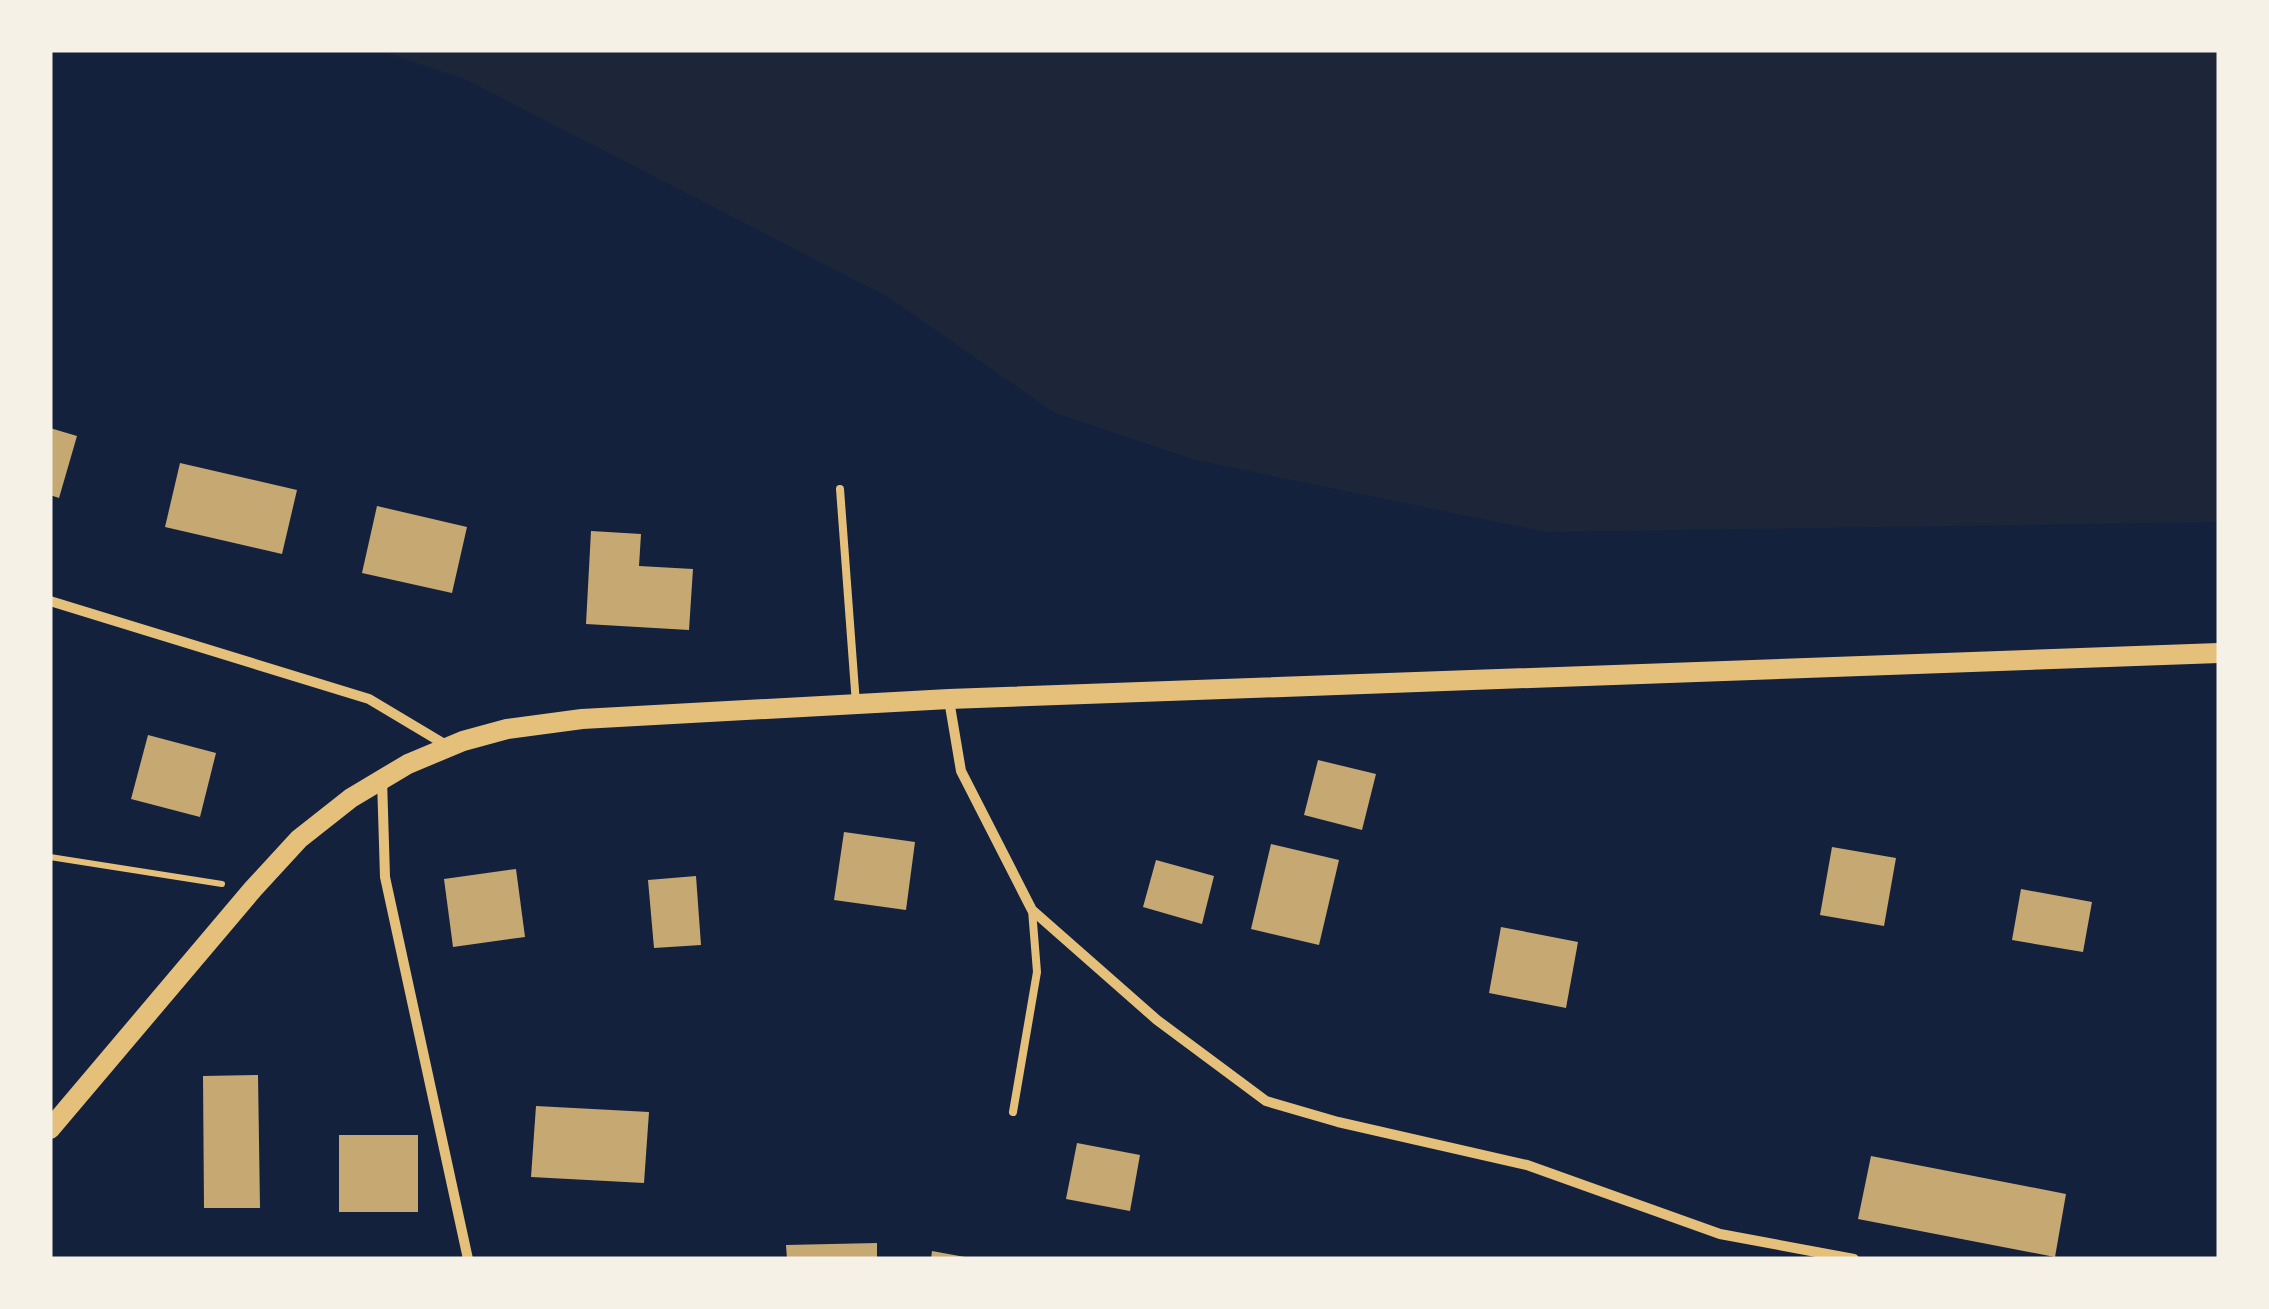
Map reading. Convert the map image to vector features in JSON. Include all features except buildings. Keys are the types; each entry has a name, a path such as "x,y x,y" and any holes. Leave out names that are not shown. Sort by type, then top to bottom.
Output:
{"main road":[{"path":"50,1128 299,839 333,810 382,778 448,747 492,733 552,722 949,699 2219,654"}],"street":[{"path":"50,601 368,699 448,747"},
{"path":"949,699 961,770 1032,910 1157,1020 1266,1101 1338,1122 1527,1165 1720,1234 1854,1259"},
{"path":"382,778 385,877 468,1259"}],"lane":[{"path":"840,490 856,704"},
{"path":"1012,1112 1037,972 1032,910"}],"path":[{"path":"50,857 253,889"}],"shaded area":[{"path":"378,50 2219,50 2219,522 1546,532 1195,460 1053,412 888,297 465,79"}]}
